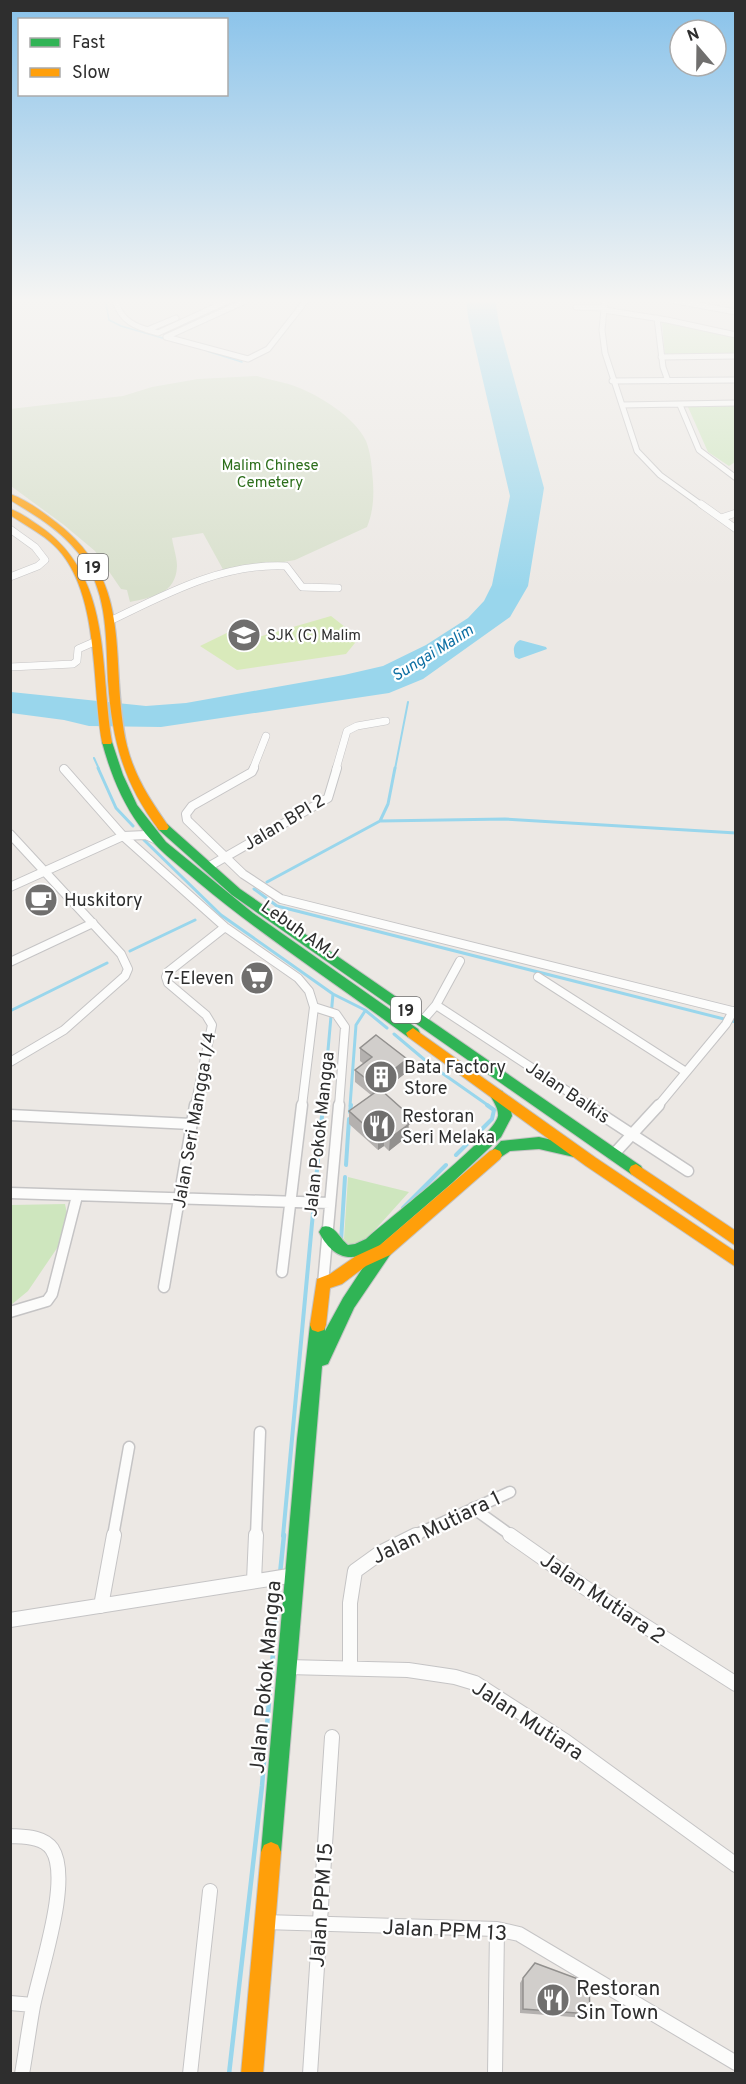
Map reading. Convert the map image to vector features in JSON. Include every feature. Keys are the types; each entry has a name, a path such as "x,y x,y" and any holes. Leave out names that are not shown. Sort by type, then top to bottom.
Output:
{"main road":[{"name":"Lebuh AMJ","path":"10,496 59,530 88,560 106,595 113,673 113,742 147,808 169,833 236,892 735,1240"},
{"name":"Lebuh AMJ","path":"10,510 61,547 76,566 92,607 98,676 113,742 117,775 140,820 162,843 222,897 576,1152 735,1261"},
{"path":"366,1257 365,1251 373,1242 461,1167 498,1130 504,1122 504,1113 502,1101 497,1095"},
{"path":"323,1284 343,1276 366,1257 375,1257 385,1250 506,1144 539,1143 576,1152"},
{"path":"327,1232 334,1243 345,1252 360,1250 373,1242"},
{"path":"312,1390 328,1338 343,1308 385,1250"},
{"name":"Jalan Pokok Mangga","path":"252,2073 287,1667 284,1576 312,1390 323,1284"}],"street":[{"path":"618,395 635,446 645,462 735,529"},
{"path":"622,405 735,404"},
{"path":"680,405 699,450 735,478"},
{"path":"727,473 735,467"},
{"path":"721,518 735,513"},
{"path":"10,529 35,548 45,560 41,566 12,575"},
{"path":"110,621 197,581 267,564 286,566 302,587 339,588"},
{"path":"10,667 73,664 77,661 78,649 94,642"},
{"name":"Jalan BPI 2","path":"208,867 328,798 347,731 357,726 387,721"},
{"path":"266,736 252,772 188,810 187,820 262,889 281,899 731,1016 686,1072 613,1155"},
{"path":"64,769 123,836 225,927 298,978 309,991 314,1007 282,1272"},
{"path":"10,887 123,836 137,826 140,820"},
{"path":"10,834 93,923 127,962 128,967 125,976 64,1030 10,1062"},
{"path":"123,836 146,835 162,843"},
{"path":"10,962 93,923"},
{"name":"Jalan Seri Mangga 1/4","path":"164,1287 191,1124 212,1025 206,1015 168,983 166,977 168,972 225,927"},
{"path":"422,1021 436,1005 460,961"},
{"path":"538,977 686,1072"},
{"name":"Jalan Balkis","path":"436,1005 688,1171"},
{"name":"Jalan Pokok Mangga","path":"314,1007 327,1009 340,1016 346,1033 325,1203 327,1232 323,1284"},
{"path":"10,1115 191,1124"},
{"path":"10,1193 325,1203"},
{"path":"10,1312 46,1301 52,1294 77,1196"},
{"path":"254,1581 260,1432"},
{"path":"101,1605 129,1447"},
{"name":"Jalan Mutiara 1","path":"350,1667 354,1572 368,1559 510,1492"},
{"name":"Jalan Mutiara 2","path":"473,1508 584,1587 735,1684"},
{"path":"10,1620 284,1576"},
{"name":"Jalan Mutiara","path":"287,1667 350,1667 420,1673 464,1679 475,1683 564,1741 735,1864"},
{"name":"Jalan PPM 15","path":"310,2073 332,1737"},
{"path":"10,1836 40,1839 51,1847 57,1859 59,1876 53,1922 33,2005 22,2073"},
{"path":"190,2073 210,1891"},
{"name":"Jalan PPM 13","path":"264,1922 497,1929 519,1934 735,2063"},
{"path":"495,2073 497,1929"},
{"path":"10,2003 33,2005"}],"green space":[{"name":"Malim Chinese Cemetery","path":"123,396 316,396 336,408 354,424 366,441 373,482 373,505 367,527 295,560 225,573 203,533 172,538 177,566 172,583 162,593 130,602 127,590 121,589 95,551 11,486 10,409"},
{"path":"735,406 735,462 729,466 708,452 688,407"},
{"path":"331,616 359,638 346,654 237,670 200,646 239,627 255,636 262,636"},
{"path":"348,1177 409,1192 364,1242 350,1246 344,1239"},
{"path":"65,1204 70,1229 28,1291 11,1305 11,1205"}],"water":[{"name":"Sungai Malim","path":"486,395 519,395 544,488 528,586 510,617 423,679 389,693 161,727 89,726 64,720 11,713 11,692 146,706 186,703 383,666 426,645 468,618 484,601 492,585 510,496"},
{"path":"520,640 547,649 519,659 515,657 514,650 516,643"}],"building":[{"path":"376,1035 407,1059 374,1085 355,1070 372,1057 360,1048"},
{"path":"380,1089 409,1115 404,1120 409,1124 390,1138 384,1133 378,1137 349,1111"},
{"name":"Restoran Sin Town","path":"535,1963 589,1983 590,2014 523,2009 523,1978"}],"waterway":[{"path":"395,769 408,702"},
{"path":"94,758 99,769"},
{"path":"98,768 116,808 133,826"},
{"path":"380,821 388,804 395,768"},
{"path":"380,821 505,819 736,833"},
{"path":"267,882 380,821"},
{"path":"144,840 221,915 333,994"},
{"path":"254,889 277,906 736,1022"},
{"path":"130,951 195,920"},
{"path":"10,1011 107,963"},
{"path":"323,1106 333,994"},
{"path":"333,994 365,1010 387,1028"},
{"path":"350,1106 356,1025 365,1011"},
{"path":"394,1034 432,1066 489,1106"},
{"path":"283,1536 323,1105"},
{"path":"350,1112 351,1105"},
{"path":"456,1155 492,1119 494,1110 487,1105"},
{"path":"346,1165 349,1119"},
{"path":"403,1208 446,1165"},
{"path":"341,1241 345,1177"},
{"path":"280,1574 284,1535"},
{"path":"229,2074 262,1786 279,1581"}],"traffic: fast":[{"path":"107,742 117,775 131,805 162,844 249,916 413,1033"},
{"path":"163,827 236,892 636,1170"},
{"path":"367,1257 365,1251 373,1242 447,1179 496,1133 505,1116 503,1105 497,1095"},
{"path":"495,1155 506,1145 539,1143 574,1151"},
{"path":"327,1232 337,1245 346,1251 356,1251 370,1244"},
{"path":"322,1359 348,1303 384,1252"},
{"path":"271,1852 306,1439 318,1325"}],"traffic: slow":[{"path":"10,496 62,532 80,549 95,571 107,608 115,705 122,748 137,790 163,827"},
{"path":"10,511 53,540 65,552 77,570 92,616 107,742"},
{"path":"413,1033 591,1162 736,1261"},
{"path":"318,1325 323,1284 336,1279 361,1261 385,1250 495,1155"},
{"path":"636,1170 736,1240"},
{"path":"252,2074 271,1852"}],"place":[{"name":"SJK (C) Malim","path":"244,635"},
{"name":"Huskitory","path":"41,900"},
{"name":"7-Eleven","path":"257,978"},
{"name":"Bata Factory Store","path":"381,1077"},
{"name":"Restoran Seri Melaka","path":"379,1126"},
{"name":"Restoran Sin Town","path":"553,2000"}]}
